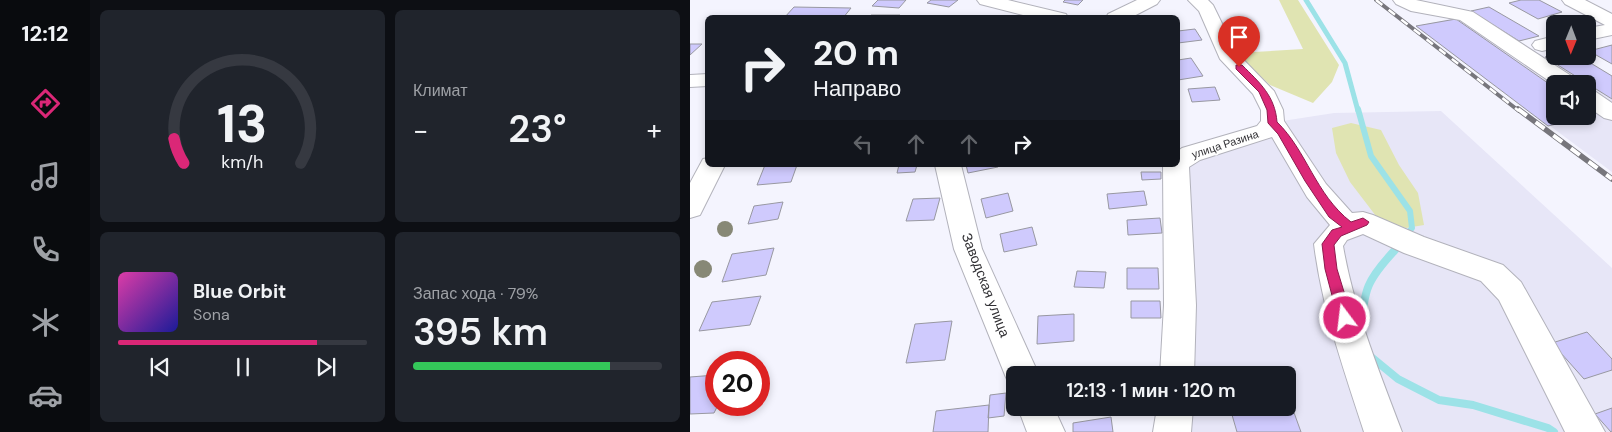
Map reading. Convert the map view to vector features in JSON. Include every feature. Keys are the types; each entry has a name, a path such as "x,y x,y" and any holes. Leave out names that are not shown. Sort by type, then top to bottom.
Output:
{"street":[{"path":"986,0 1047,15"},
{"path":"1122,15 1151,0"},
{"name":"улица Разина","path":"1180,161 1191,154 1265,131 1273,123 1272,110 1263,91 1227,55 1207,9 1197,0"},
{"path":"1402,0 1426,11 1447,12 1466,16 1554,75"},
{"path":"1571,0 1612,21"},
{"path":"1596,32 1612,29"},
{"path":"690,81 705,80"},
{"path":"1596,102 1612,113"},
{"path":"1273,123 1282,132 1308,179 1333,214 1350,227 1363,222 1403,240 1492,273 1510,291 1567,401 1586,432"},
{"path":"690,208 711,167"},
{"name":"Заводская улица","path":"948,167 968,249 1018,366"},
{"name":"улица Разина","path":"1176,167 1180,305 1177,366"},
{"path":"1363,222 1337,233 1328,244 1331,269 1349,331 1383,432"},
{"path":"1039,416 1046,432"},
{"path":"1172,432 1174,416"}],"shaded area":[{"path":"1476,14 1546,58 1546,65 1558,65 1574,75 1546,75 1546,123 1416,26"},
{"path":"1596,89 1612,99 1612,172 1549,125 1596,125"},
{"path":"1441,111 1612,268 1612,432 1185,432 1186,416 1296,416 1296,366 1186,366 1188,159 1276,122 1334,113"}],"green space":[{"path":"1279,0 1298,0 1339,65 1332,82 1313,103 1270,85 1240,57 1233,45 1243,37 1254,52 1303,49"},
{"path":"1351,123 1381,130 1399,165 1418,193 1424,225 1406,228 1379,220 1350,182 1336,153 1332,128"}],"building":[{"path":"878,0 906,0 899,8 872,6"},
{"path":"931,0 958,0 949,7 927,3"},
{"path":"1065,0 1083,0 1078,5 1063,2"},
{"path":"1521,0 1539,0 1562,12 1546,15 1538,19 1509,3"},
{"path":"794,7 851,8 845,15 787,15"},
{"path":"1489,7 1539,36 1519,41 1471,11"},
{"path":"1456,19 1546,82 1546,124 1416,26"},
{"path":"1195,29 1202,40 1180,43 1180,31"},
{"path":"690,44 702,44 690,55"},
{"path":"1612,45 1612,64 1596,55 1596,49"},
{"path":"1191,58 1203,76 1180,80 1180,60"},
{"path":"1558,65 1594,65 1612,76 1612,99 1596,89 1596,75 1574,75"},
{"path":"1215,87 1220,100 1192,102 1188,89"},
{"path":"764,167 796,167 791,182 757,185"},
{"path":"898,167 916,167 915,172 897,173"},
{"path":"966,167 998,167 968,173"},
{"path":"1141,172 1161,172 1161,179 1142,180"},
{"path":"1144,191 1147,205 1109,209 1107,194"},
{"path":"1008,193 1013,211 986,218 981,199"},
{"path":"940,198 934,220 906,221 913,199"},
{"path":"783,202 778,219 748,224 754,206"},
{"path":"1160,218 1162,233 1128,235 1127,220"},
{"path":"1032,227 1037,245 1004,252 1000,234"},
{"path":"774,248 766,275 722,282 732,254"},
{"path":"1127,268 1158,268 1159,289 1127,289"},
{"path":"1077,271 1106,272 1104,288 1074,287"},
{"path":"761,296 750,325 699,331 712,302"},
{"path":"1131,301 1160,301 1161,318 1131,318"},
{"path":"1074,314 1074,341 1037,344 1038,316"},
{"path":"952,321 945,360 906,363 915,324"},
{"path":"1587,332 1612,359 1612,370 1584,379 1552,343"},
{"path":"705,376 705,413 690,414 690,377"},
{"path":"1006,393 1004,416 988,418 990,395"},
{"path":"989,405 988,432 933,432 936,411"},
{"path":"1612,408 1612,432 1611,432 1595,414"},
{"path":"1232,416 1295,416 1301,432 1237,432"},
{"path":"1111,417 1113,432 1073,432 1073,423"}],"waterway":[{"path":"1306,0 1345,63 1358,111"},
{"path":"1358,109 1371,156 1410,211 1412,228 1393,252"},
{"path":"1361,329 1364,304 1369,286 1378,269 1395,250"},
{"path":"1370,356 1398,379 1439,400 1473,405 1548,428 1554,432"}],"railway":[{"path":"1376,0 1519,111"},
{"path":"1518,109 1612,179"}],"route":[{"path":"1239,67 1263,91 1272,110 1273,123 1282,132 1308,179 1333,214 1350,227 1363,222 1337,233 1328,244 1331,269 1345,318"}]}
